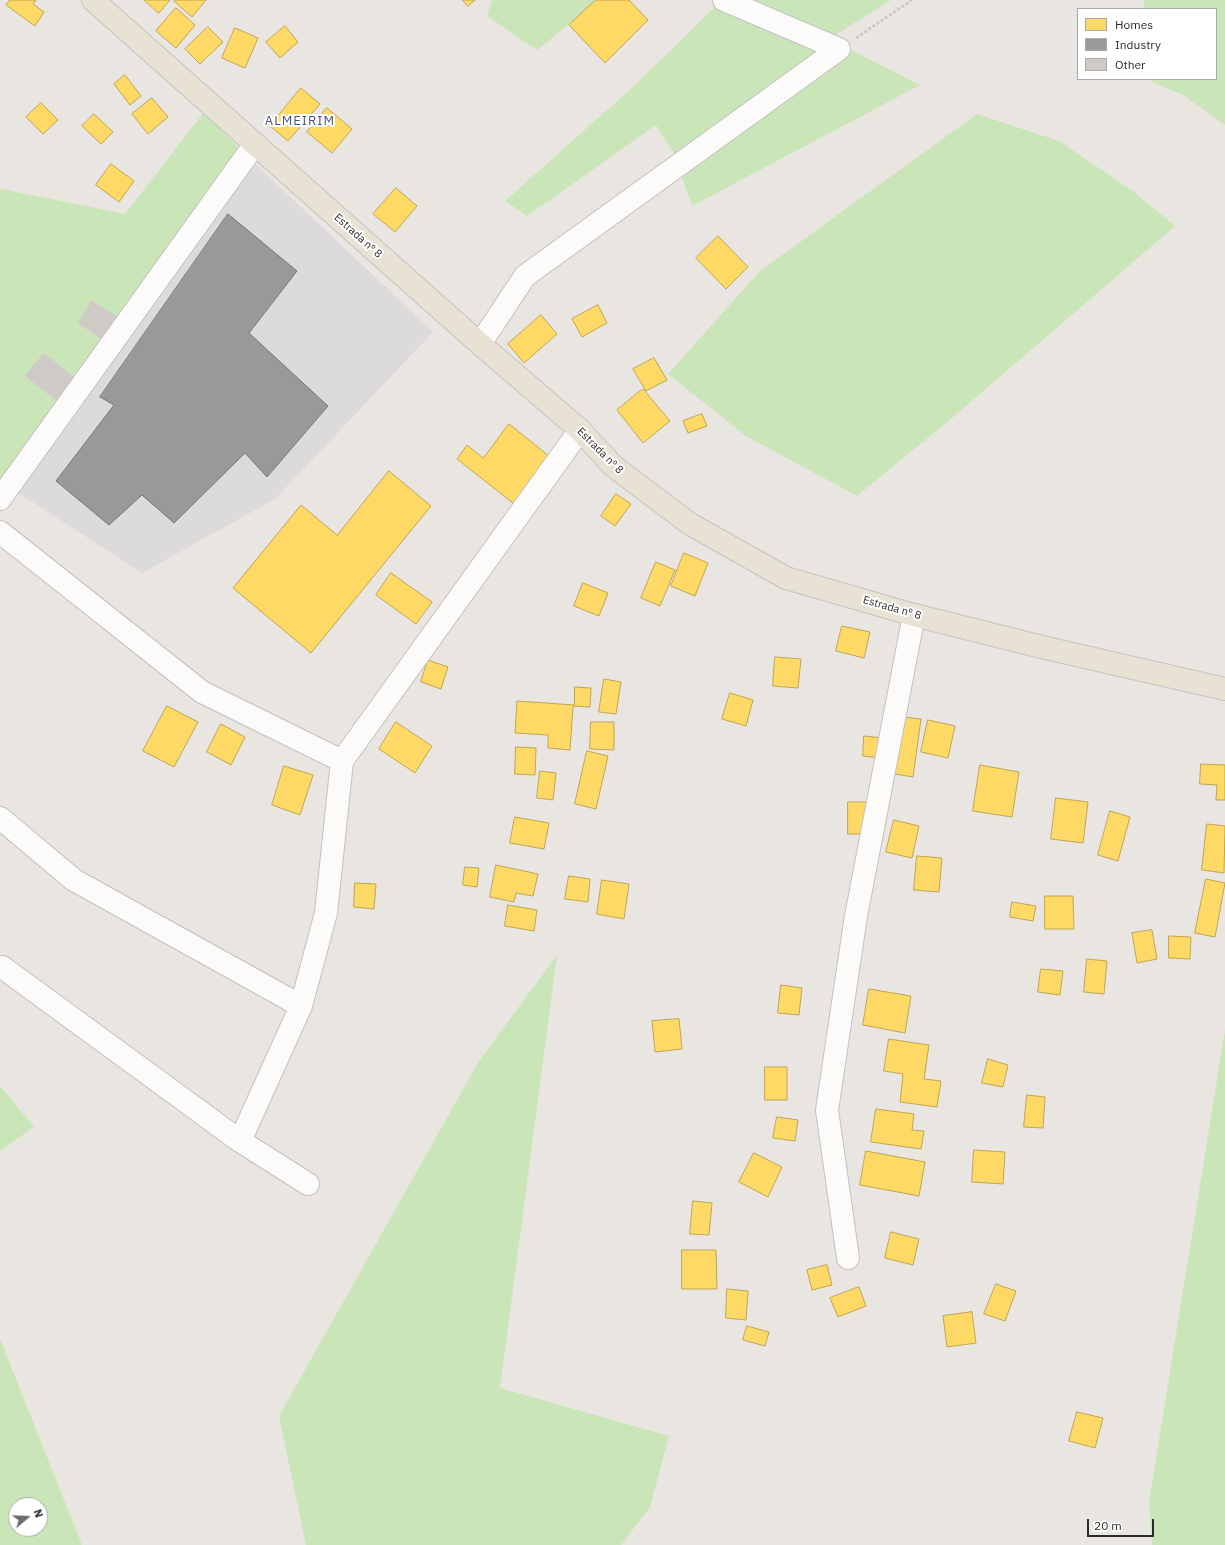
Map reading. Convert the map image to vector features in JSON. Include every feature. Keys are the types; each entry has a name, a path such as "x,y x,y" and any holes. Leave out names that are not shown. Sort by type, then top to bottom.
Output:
{"main road":[{"name":"Estrada nº 8","path":"93,0 480,344 580,430 613,466 690,524 786,578 914,615 1046,648 1225,689"}],"street":[{"path":"724,0 839,49"},
{"path":"480,344 525,276 839,49"},
{"path":"0,499 255,144"},
{"path":"240,1141 301,1006 326,913 342,761 580,430"},
{"path":"0,532 202,692 342,761"},
{"path":"848,1258 827,1110 856,916 914,615"},
{"path":"0,818 74,880 301,1006"},
{"path":"2,967 240,1141 308,1184"}],"path":[{"path":"839,49 912,0"}],"shaded area":[{"path":"249,158 433,332 275,499 142,573 17,492"}],"green space":[{"path":"492,0 599,0 537,50 487,16"},
{"path":"722,0 891,0 829,39 920,85 692,206 673,152 656,125 527,216 505,201 634,86"},
{"path":"1145,0 1225,0 1225,125 1183,95 1150,80 1217,80 1217,8 1143,8"},
{"path":"204,112 249,158 0,480 0,190 2,189 125,214"},
{"path":"977,114 1059,141 1134,192 1175,226 952,418 857,496 746,436 668,374 760,271"},
{"path":"557,955 500,1388 669,1436 650,1507 621,1545 306,1545 279,1416 479,1061"},
{"path":"1225,1030 1225,1545 1152,1545 1149,1502"},
{"path":"0,1086 34,1127 0,1151"},
{"path":"0,1339 82,1545 0,1545"}],"building: Homes":[{"path":"10,0 36,0 33,4 44,12 35,26 6,5"},
{"path":"144,0 170,0 159,13"},
{"path":"206,0 192,17 174,1"},
{"path":"463,0 475,0 468,6"},
{"path":"596,0 629,0 648,20 605,63 569,25"},
{"path":"176,8 195,25 176,48 156,31"},
{"path":"285,26 298,42 280,58 266,42"},
{"path":"208,27 223,42 200,64 185,49"},
{"path":"235,28 258,38 245,68 222,58"},
{"path":"125,75 141,96 130,105 114,84"},
{"path":"301,88 320,104 288,141 270,126"},
{"path":"152,98 168,117 148,134 132,114"},
{"path":"41,103 58,120 43,134 26,117"},
{"path":"327,108 352,129 332,153 307,132"},
{"path":"94,114 113,132 101,144 82,126"},
{"path":"111,164 134,181 119,202 96,185"},
{"path":"396,188 417,206 395,232 373,214"},
{"path":"718,236 748,267 726,289 696,258"},
{"path":"598,305 607,323 582,337 572,319"},
{"path":"541,315 557,334 524,363 508,344"},
{"path":"654,358 667,380 646,391 633,369"},
{"path":"643,389 670,421 643,443 617,410"},
{"path":"702,414 707,426 688,433 683,421"},
{"path":"509,424 554,460 518,507 457,459 467,445 483,458"},
{"path":"389,471 431,506 311,653 233,588 301,505 337,535"},
{"path":"616,494 631,504 615,526 601,516"},
{"path":"684,553 708,563 695,596 671,586"},
{"path":"656,562 675,570 660,606 641,598"},
{"path":"391,573 432,602 416,624 376,595"},
{"path":"583,583 608,593 599,616 574,606"},
{"path":"842,626 870,632 864,658 836,651"},
{"path":"775,657 801,659 798,688 773,686"},
{"path":"428,660 448,667 441,689 421,682"},
{"path":"604,679 621,682 616,714 599,712"},
{"path":"575,687 591,688 590,707 573,706 570,750 548,748 548,735 515,733 517,701 574,705"},
{"path":"730,693 753,700 746,726 722,719"},
{"path":"167,706 198,722 174,767 143,751"},
{"path":"903,717 921,719 913,777 895,774"},
{"path":"928,720 955,726 948,758 921,752"},
{"path":"396,722 432,746 415,773 379,749"},
{"path":"591,722 614,722 614,750 590,749"},
{"path":"221,724 245,737 231,765 207,752"},
{"path":"864,736 883,738 881,758 863,756"},
{"path":"516,747 536,748 535,775 515,774"},
{"path":"587,751 608,756 596,809 575,804"},
{"path":"1201,764 1225,765 1225,800 1216,800 1217,785 1200,784"},
{"path":"980,765 1019,772 1012,817 973,811"},
{"path":"284,766 313,775 300,815 272,805"},
{"path":"540,771 556,773 553,800 537,798"},
{"path":"1056,798 1088,802 1083,843 1051,839"},
{"path":"848,802 867,802 867,834 848,834"},
{"path":"1110,811 1130,817 1118,861 1098,855"},
{"path":"515,817 549,823 544,849 510,843"},
{"path":"894,820 919,826 912,858 886,852"},
{"path":"1207,824 1225,826 1224,873 1202,870"},
{"path":"917,856 942,858 939,892 914,890"},
{"path":"496,865 538,874 533,896 516,893 514,902 490,897"},
{"path":"465,867 479,868 477,887 463,885"},
{"path":"569,876 590,879 588,902 565,899"},
{"path":"1206,879 1225,883 1215,937 1195,933"},
{"path":"602,880 629,884 624,919 597,914"},
{"path":"355,883 376,884 374,909 354,907"},
{"path":"1045,896 1073,896 1074,929 1045,929"},
{"path":"1012,902 1036,906 1033,921 1010,917"},
{"path":"508,905 537,910 534,931 505,926"},
{"path":"1152,930 1157,959 1137,963 1132,933"},
{"path":"1169,936 1191,937 1190,959 1169,958"},
{"path":"1087,959 1107,961 1104,994 1084,992"},
{"path":"1041,969 1063,971 1060,995 1038,992"},
{"path":"781,985 802,988 799,1015 778,1013"},
{"path":"869,989 911,996 905,1033 863,1025"},
{"path":"679,1019 682,1049 655,1052 652,1021"},
{"path":"889,1039 929,1045 924,1079 941,1081 937,1107 900,1102 903,1074 884,1071"},
{"path":"988,1059 1008,1065 1003,1087 982,1083"},
{"path":"765,1067 787,1067 787,1100 765,1100"},
{"path":"1027,1095 1045,1097 1043,1128 1024,1127"},
{"path":"876,1109 914,1114 912,1130 924,1131 921,1149 871,1142"},
{"path":"777,1117 798,1120 795,1141 773,1138"},
{"path":"974,1150 1005,1152 1003,1184 972,1182"},
{"path":"866,1151 925,1162 919,1196 860,1185"},
{"path":"754,1153 782,1167 768,1197 739,1182"},
{"path":"693,1201 712,1203 709,1235 690,1234"},
{"path":"891,1232 919,1239 913,1265 885,1258"},
{"path":"682,1250 716,1250 717,1289 682,1289"},
{"path":"827,1265 832,1285 812,1290 807,1270"},
{"path":"996,1284 1016,1291 1005,1321 984,1314"},
{"path":"859,1287 866,1306 838,1317 830,1298"},
{"path":"727,1289 748,1291 746,1320 726,1318"},
{"path":"972,1312 976,1343 947,1347 943,1316"},
{"path":"747,1326 769,1332 765,1346 743,1340"},
{"path":"1077,1412 1103,1418 1095,1448 1069,1441"}],"building: Industry":[{"path":"228,214 297,271 249,333 328,406 267,477 245,453 174,523 142,495 109,525 56,481 114,405 100,397"}],"building: Other":[{"path":"92,301 117,317 103,340 78,323"},
{"path":"44,353 75,378 57,401 25,376"}],"district":[{"name":"ALMEIRIM","path":"300,121"}]}
